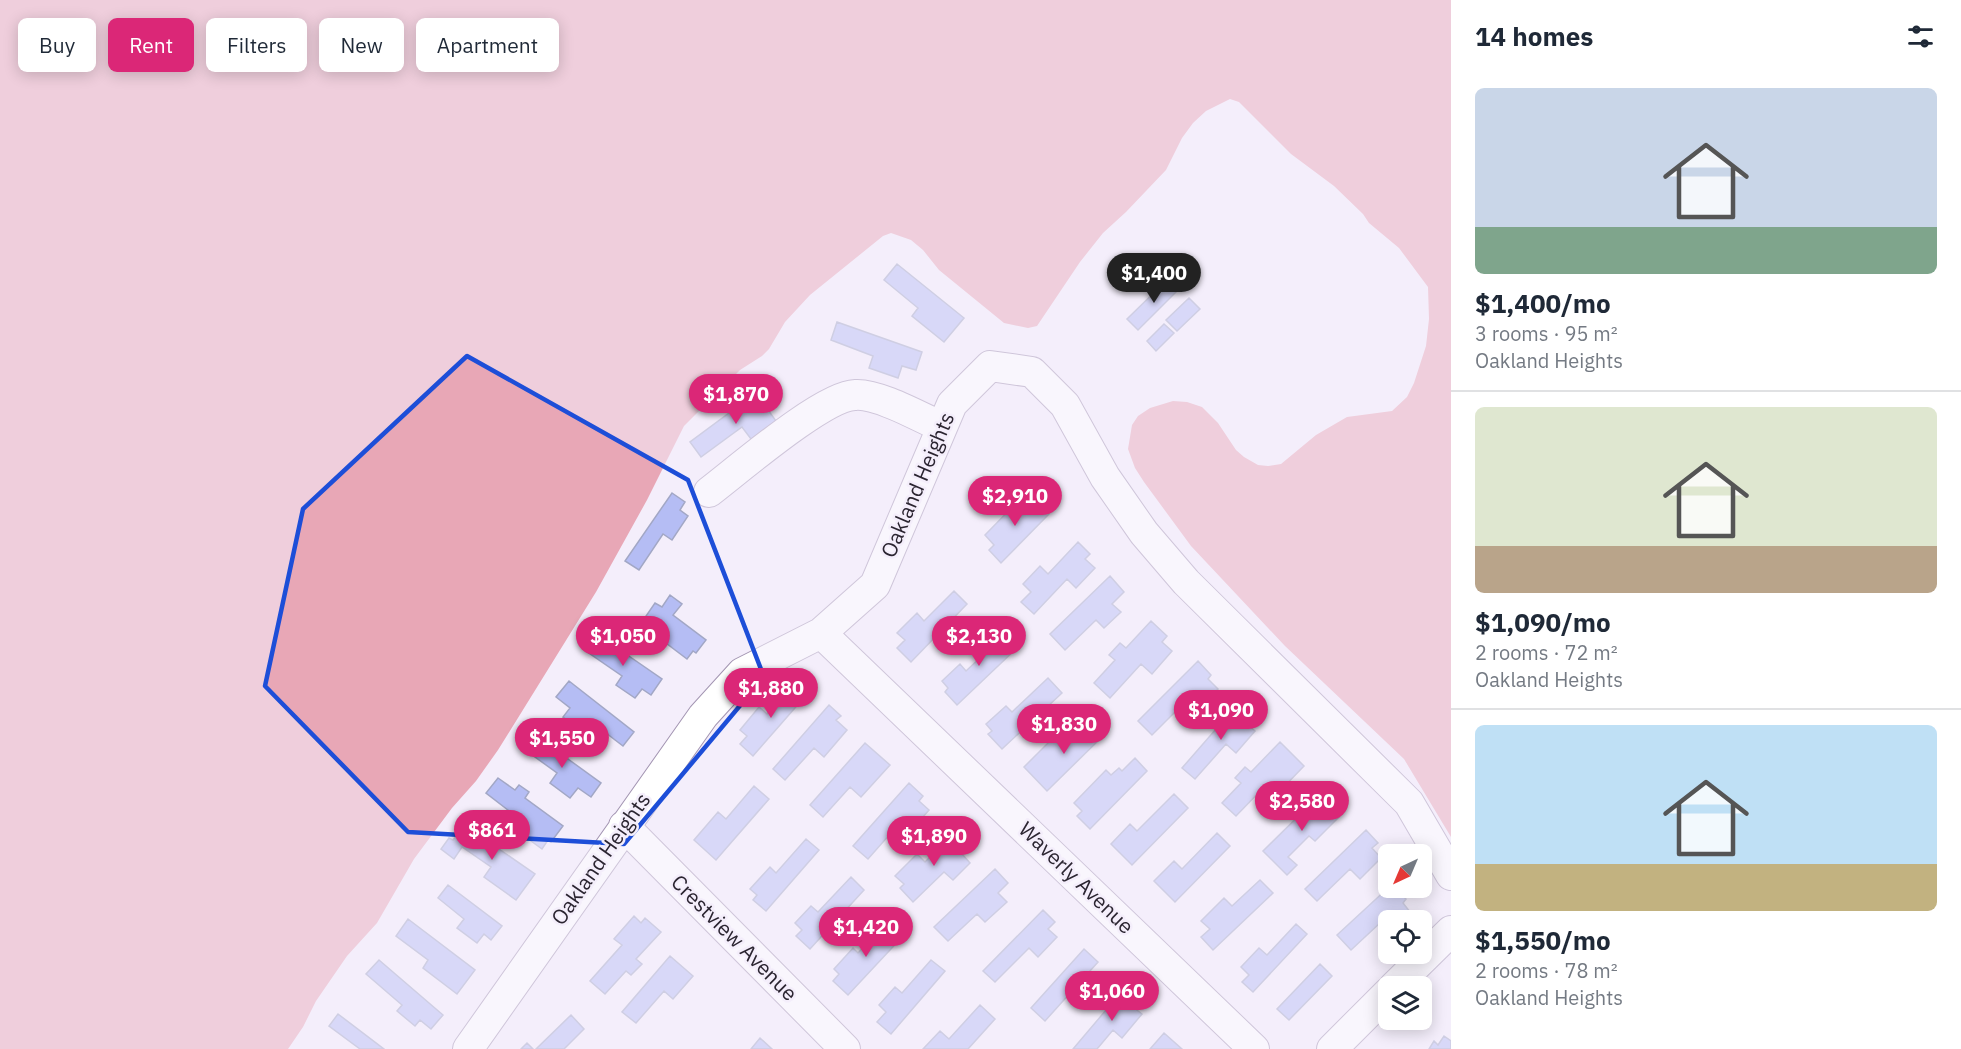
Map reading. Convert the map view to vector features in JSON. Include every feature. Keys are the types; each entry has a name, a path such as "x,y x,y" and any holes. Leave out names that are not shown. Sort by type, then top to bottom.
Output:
{"street":[{"name":"Oakland Heights","path":"468,1049 703,716 742,674 821,633 875,585 952,404 990,366 1032,372 1065,405 1105,477 1144,533 1186,582 1409,803 1451,875"},
{"path":"710,492 797,424 821,408 854,394 869,396 942,427"},
{"name":"Waverly Avenue","path":"821,633 1254,1049"},
{"name":"Crestview Avenue","path":"624,826 845,1049"},
{"path":"1405,976 1451,931"},
{"path":"1332,1049 1378,1003"}],"highlighted area":[{"path":"467,356 688,480 764,677 624,844 408,832 265,686 303,509"}],"shaded area":[{"path":"0,0 1451,0 1451,837 1404,759 1285,646 1191,546 1144,482 1135,468 1128,449 1132,425 1138,416 1150,408 1173,401 1187,402 1202,407 1218,423 1236,450 1244,457 1258,465 1281,464 1316,435 1347,417 1392,411 1407,397 1426,346 1429,319 1428,287 1399,248 1369,223 1363,214 1334,186 1291,154 1239,102 1230,99 1206,111 1193,123 1182,138 1166,170 1103,233 1080,262 1037,326 1028,328 1004,323 939,270 923,250 911,240 891,233 883,236 810,295 785,322 769,349 740,370 684,426 647,500 596,592 498,750 414,859 377,923 347,956 316,1001 303,1027 288,1049 0,1049"}],"building":[{"path":"897,264 964,318 944,342 912,316 918,308 884,280"},
{"path":"1170,277 1180,288 1138,330 1127,319"},
{"path":"1189,298 1200,309 1177,331 1166,320"},
{"path":"837,322 922,352 916,370 902,366 898,378 869,368 873,356 831,340"},
{"path":"1164,324 1174,333 1156,351 1147,341"},
{"path":"756,393 776,421 751,439 742,427 701,457 690,442"},
{"path":"672,493 685,502 680,510 688,516 672,540 663,534 639,570 625,561"},
{"path":"1024,495 1033,505 1037,501 1049,514 1001,563 989,550 994,545 985,535"},
{"path":"1078,542 1090,554 1085,559 1095,568 1076,588 1067,579 1034,614 1021,602 1031,592 1023,584 1040,566 1048,574"},
{"path":"1110,576 1124,592 1112,604 1121,612 1104,628 1096,620 1065,650 1050,634"},
{"path":"954,591 967,604 911,662 897,648 905,640 897,633 917,613 924,621"},
{"path":"670,595 682,604 673,615 706,640 696,653 693,651 687,659 662,640 667,632 646,616 655,603 662,607"},
{"path":"1151,621 1167,636 1162,642 1172,651 1152,674 1141,664 1110,698 1094,683 1115,660 1109,655 1120,643 1126,648"},
{"path":"594,632 662,679 651,695 642,689 635,698 616,685 622,676 583,649"},
{"path":"991,632 999,641 1005,634 1018,647 957,705 945,692 948,688 942,681 960,664 966,671 983,655 975,647"},
{"path":"1198,661 1211,675 1208,679 1218,689 1195,712 1185,702 1152,735 1138,721"},
{"path":"1048,678 1062,693 1002,749 988,734 992,731 986,724 1006,706 1012,712"},
{"path":"569,681 634,732 623,746 602,730 593,740 563,717 570,708 556,697"},
{"path":"795,681 808,693 753,756 740,744 747,736 740,730 759,707 767,714"},
{"path":"829,705 841,716 836,720 847,730 824,757 814,748 785,780 773,769"},
{"path":"1237,705 1251,717 1246,723 1255,731 1236,753 1226,744 1195,779 1182,768"},
{"path":"1093,717 1107,732 1047,791 1024,767 1053,738 1062,748"},
{"path":"535,735 548,744 552,740 560,747 557,751 601,783 591,797 578,788 570,798 550,783 557,773 524,749"},
{"path":"1280,742 1304,766 1278,793 1268,783 1236,816 1222,803 1241,783 1235,778 1245,767 1251,772"},
{"path":"865,743 890,765 861,797 850,787 823,817 810,805"},
{"path":"1135,758 1147,771 1090,829 1077,816 1082,811 1074,803 1106,770 1111,775 1119,768 1122,771"},
{"path":"498,778 515,790 519,785 529,792 525,798 563,826 551,842 548,840 542,849 516,830 522,821 486,793"},
{"path":"909,783 923,796 919,801 929,810 908,834 898,825 868,859 853,846"},
{"path":"754,786 769,799 716,860 694,840 718,812 726,819"},
{"path":"1323,792 1338,807 1333,811 1339,817 1315,841 1309,836 1288,857 1297,865 1287,875 1263,851"},
{"path":"1174,794 1188,808 1132,865 1111,844 1130,824 1137,831"},
{"path":"465,824 487,840 490,835 503,844 499,849 535,874 516,900 484,877 491,867 462,847 454,859 441,849 449,838 453,840"},
{"path":"957,830 971,844 962,854 970,863 953,880 944,872 913,902 900,888 904,884 895,876 917,854 925,862"},
{"path":"1366,830 1378,843 1372,848 1378,855 1378,861 1360,879 1350,869 1317,901 1305,889"},
{"path":"1217,833 1230,846 1175,902 1154,881 1174,861 1182,869"},
{"path":"806,839 819,850 766,911 753,900 757,895 750,889 770,867 776,873"},
{"path":"995,869 1008,883 998,893 1007,902 985,922 977,914 948,941 934,927"},
{"path":"851,877 864,890 810,949 796,936 802,930 795,923 811,906 818,912"},
{"path":"1260,880 1273,893 1213,950 1201,937 1210,929 1201,921 1224,898 1232,906"},
{"path":"448,885 502,926 491,940 484,934 477,943 457,928 464,919 438,898"},
{"path":"1378,897 1406,899 1403,903 1408,910 1378,910 1378,925 1351,950 1337,935"},
{"path":"1043,910 1055,922 1048,929 1057,937 1038,957 1029,948 995,982 983,971"},
{"path":"634,916 641,923 645,918 661,932 636,959 642,964 631,975 626,971 605,994 590,981 622,945 614,939"},
{"path":"408,919 475,970 457,994 423,968 428,960 396,936"},
{"path":"889,920 904,935 848,995 833,981 839,974 834,969 853,948 858,953"},
{"path":"1296,924 1307,934 1253,992 1242,982 1249,975 1241,967 1259,948 1267,955"},
{"path":"1084,949 1098,962 1045,1021 1031,1008"},
{"path":"670,956 693,976 673,999 664,991 636,1023 622,1012"},
{"path":"379,960 443,1015 431,1029 420,1020 415,1026 397,1011 402,1005 366,974"},
{"path":"931,960 945,971 891,1034 877,1022 886,1012 879,1005 895,987 902,993"},
{"path":"1320,964 1332,976 1289,1020 1277,1009"},
{"path":"1123,990 1137,1001 1133,1007 1142,1014 1122,1038 1113,1030 1097,1049 1073,1049"},
{"path":"980,1005 995,1019 968,1049 923,1049 940,1031 949,1039"},
{"path":"338,1014 384,1049 360,1049 329,1026"},
{"path":"571,1015 584,1029 564,1049 536,1049"},
{"path":"1164,1033 1182,1049 1150,1049"},
{"path":"1444,1036 1451,1041 1451,1049 1429,1049 1434,1041 1438,1045"},
{"path":"760,1038 772,1049 751,1049"},
{"path":"527,1043 533,1049 521,1049"}]}
